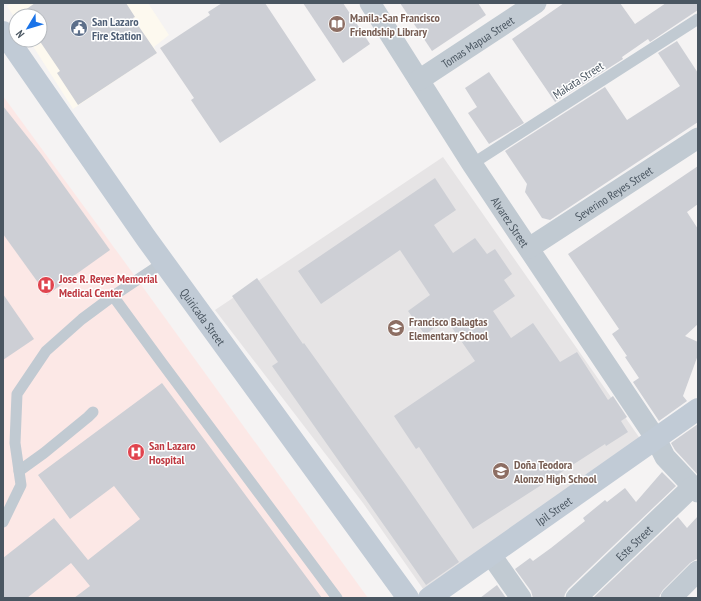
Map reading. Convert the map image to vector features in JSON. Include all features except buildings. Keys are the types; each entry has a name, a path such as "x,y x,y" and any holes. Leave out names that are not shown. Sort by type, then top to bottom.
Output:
{"street":[{"name":"Alvarez Street","path":"370,3 472,164 656,439 665,456 695,490"},
{"name":"Tomas Mapua Street","path":"418,80 536,3"},
{"name":"Quiricada Street","path":"3,32 164,262 403,596"},
{"name":"Severino Reyes Street","path":"529,248 698,138"},
{"name":"Ipil Street","path":"429,598 698,409"},
{"name":"Este Street","path":"576,598 695,490"},
{"path":"491,555 521,598"},
{"path":"671,598 698,571"}],"lane":[{"name":"Makata Street","path":"472,164 698,19"},
{"path":"3,522 21,485 15,443 17,394 46,351 82,319 164,262"},
{"path":"113,296 337,598"},
{"path":"19,471 49,449 93,412"}],"shaded area":[{"path":"12,3 148,3 169,35 154,47 157,53 73,109 34,48 48,48 48,8 8,8 7,6"},
{"name":"San Lazaro Hospital","path":"3,96 121,257 368,598 3,598"},
{"name":"Francisco Balagtas Elementary School","path":"443,157 641,440 428,596 363,503 215,310"}],"place":[{"name":"Manila-San Francisco Friendship Library","path":"337,24"},
{"name":"San Lazaro Fire Station","path":"79,28"},
{"name":"Jose R. Reyes Memorial Medical Center","path":"46,285"},
{"name":"Francisco Balagtas Elementary School","path":"396,328"},
{"name":"San Lazaro Hospital","path":"136,452"},
{"name":"Doña Teodora Alonzo High School","path":"501,471"}]}
